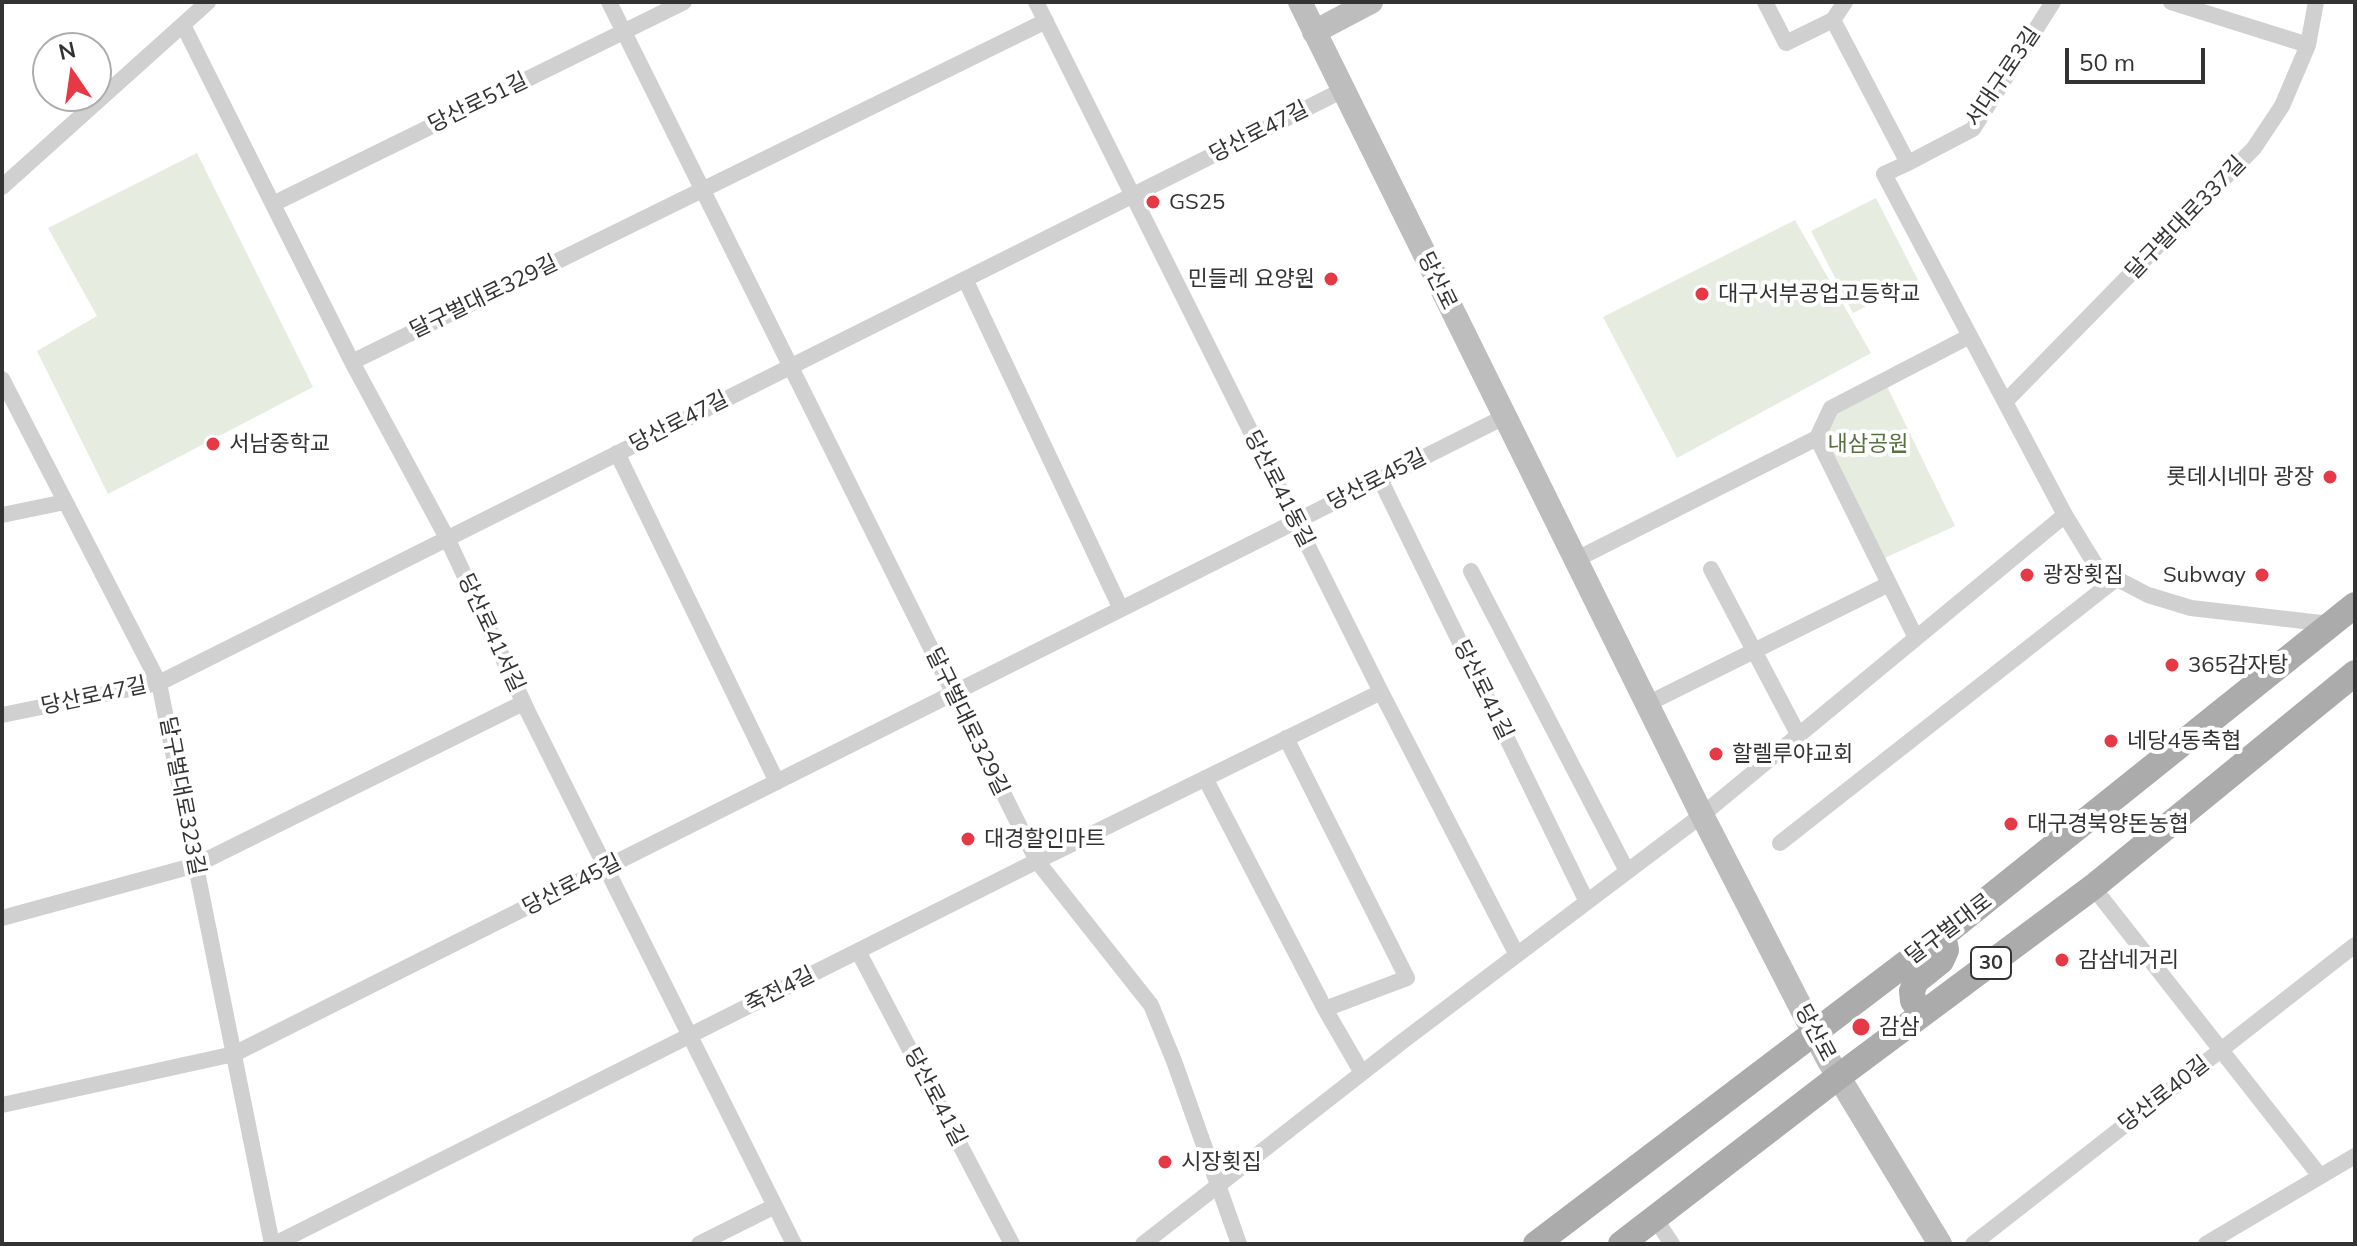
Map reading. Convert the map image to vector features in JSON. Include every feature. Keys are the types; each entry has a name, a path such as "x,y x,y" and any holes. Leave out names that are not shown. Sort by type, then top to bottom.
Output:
{"main road":[{"name":"당산로","path":"1300,2 1702,815 1813,1031 1940,1244"},
{"path":"1314,32 1371,2"},
{"name":"달구벌대로","path":"1536,1244 1943,935 2355,605"},
{"name":"30","path":"1621,1244 2093,887 2355,673"},
{"path":"1923,1013 1913,1001 1912,991 1916,981 1941,961 1946,950 1943,935"}],"street":[{"path":"2,187 208,2"},
{"name":"달구벌대로329길","path":"609,2 1037,861 1151,1005 1239,1244"},
{"name":"당산로51길","path":"273,204 684,2"},
{"name":"당산로41동길","path":"1036,2 1381,692 1517,955"},
{"path":"1765,2 1786,43 1833,20 1845,2"},
{"path":"2171,2 2308,45"},
{"name":"달구벌대로337길","path":"2005,402 2254,148 2282,106 2308,45 2316,2"},
{"name":"서대구로3길","path":"1970,336 1884,174 1973,129 2048,4"},
{"path":"1833,20 1908,163"},
{"path":"702,190 1046,21"},
{"name":"당산로41서길","path":"183,25 352,362 447,538 523,703 794,1244"},
{"name":"당산로47길","path":"2,715 159,683 1343,90"},
{"name":"달구벌대로329길","path":"352,362 702,190"},
{"path":"965,279 1121,609"},
{"path":"1575,560 1817,438 1831,408 1970,336 2065,515 2098,569 2148,595 2191,608 2330,624"},
{"name":"달구벌대로323길","path":"2,379 159,683 273,1244"},
{"name":"당산로45길","path":"2,1105 234,1054 1504,417"},
{"path":"1817,438 1915,636"},
{"path":"617,453 777,782"},
{"name":"당산로41길","path":"1380,479 1587,902"},
{"path":"2,515 65,502"},
{"path":"1143,1244 1403,1041 1702,815 2065,515"},
{"path":"1711,569 1798,734"},
{"name":"당산로41길","path":"1471,571 1627,871"},
{"path":"1780,843 2116,579"},
{"path":"1647,704 1889,584"},
{"name":"죽전4길","path":"273,1244 1381,692"},
{"path":"2,918 196,865 523,703"},
{"path":"1286,738 1407,978 1325,1009"},
{"path":"1205,778 1325,1009 1362,1073"},
{"path":"2093,887 2320,1176"},
{"name":"당산로40길","path":"1973,1244 2355,945"},
{"name":"당산로41길","path":"858,951 1012,1244"},
{"path":"2206,1244 2355,1156"},
{"path":"699,1244 775,1206"},
{"path":"1654,1217 1672,1244"}],"green space":[{"path":"197,153 313,387 108,494 37,351 97,316 48,228"},
{"path":"1876,198 1918,280 1853,313 1811,231"},
{"path":"1795,220 1871,353 1677,458 1603,317"},
{"name":"내삼공원","path":"1884,380 1955,526 1878,561 1817,438 1831,408"}],"place":[{"name":"GS25","path":"1153,202"},
{"name":"민들레 요양원","path":"1331,279"},
{"name":"대구서부공업고등학교","path":"1702,294"},
{"name":"서남중학교","path":"213,444"},
{"name":"롯데시네마 광장","path":"2330,477"},
{"name":"광장횟집","path":"2027,575"},
{"name":"Subway","path":"2262,575"},
{"name":"365감자탕","path":"2172,665"},
{"name":"네당4동축협","path":"2111,741"},
{"name":"할렐루야교회","path":"1716,754"},
{"name":"대구경북양돈농협","path":"2011,824"},
{"name":"대경할인마트","path":"968,839"},
{"name":"감삼네거리","path":"2062,960"},
{"name":"감삼","path":"1861,1027"},
{"name":"시장횟집","path":"1165,1162"}]}
